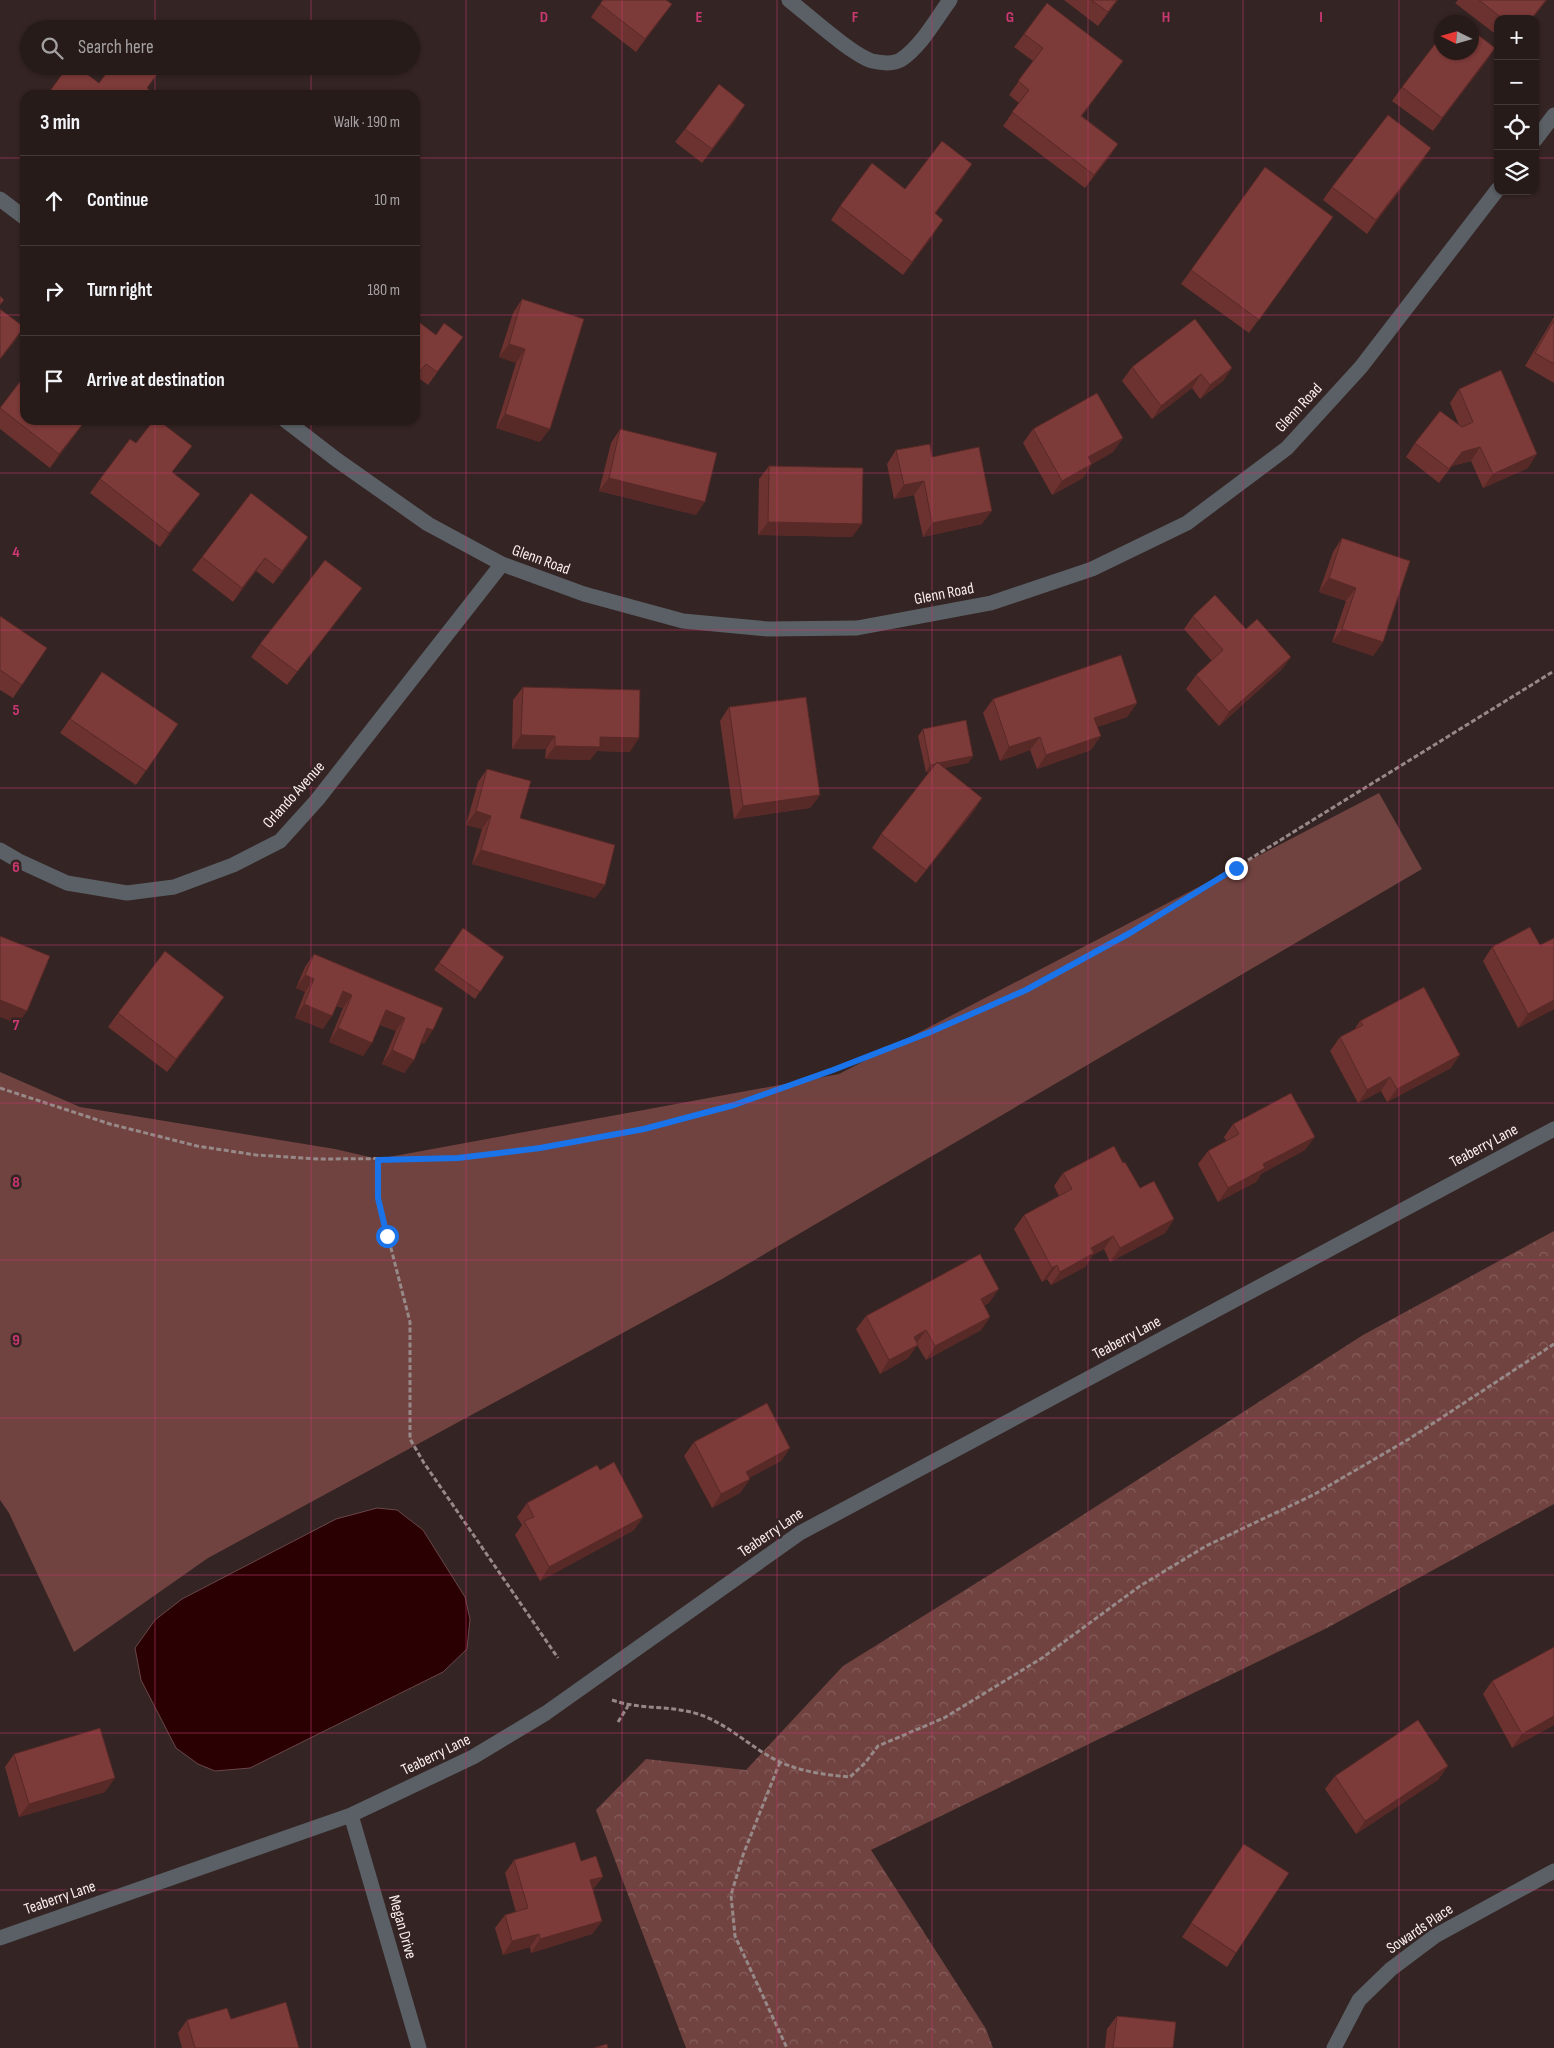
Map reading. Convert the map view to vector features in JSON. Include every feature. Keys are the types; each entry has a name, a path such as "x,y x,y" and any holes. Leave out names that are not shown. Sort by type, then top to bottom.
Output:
{"street":[{"path":"789,0 855,51 871,60 886,64 901,60 915,46 950,0"},
{"path":"1539,135 1554,115"},
{"name":"Glenn Road","path":"292,425 337,460 428,524 502,564 584,594 683,621 768,629 857,628 991,603 1092,570 1187,523 1287,448 1361,367 1494,194"},
{"path":"0,199 20,214"},
{"name":"Orlando Avenue","path":"0,850 19,861 67,882 126,893 174,888 233,865 280,841 317,800 502,564"},
{"name":"Teaberry Lane","path":"0,1938 351,1815 473,1757 546,1713 800,1532 1554,1129"},
{"name":"Megan Drive","path":"351,1815 419,2048"},
{"name":"Sowards Place","path":"1334,2048 1359,2000 1391,1969 1435,1936 1554,1871"}],"path":[{"path":"0,1088 110,1124 197,1146 256,1155 319,1159 378,1160 468,1157 540,1148 644,1129 734,1105 833,1070 928,1033 1026,990 1130,933 1554,672"},
{"path":"378,1160 378,1198 410,1322 410,1439 424,1463 558,1658"},
{"path":"612,1700 628,1706 661,1708 698,1714 732,1731 780,1762 821,1775 850,1777 865,1763 878,1746 944,1718 1042,1658 1148,1581 1206,1546 1313,1495 1409,1439 1554,1344"},
{"path":"618,1722 628,1706"},
{"path":"780,1762 743,1855 731,1895 735,1936 787,2048"}],"green space":[{"path":"1379,793 1422,869 722,1279 208,1558 74,1652 9,1513 0,1500 0,1072 80,1107 335,1149 378,1159 839,1074"},
{"path":"1554,1231 1554,1504 1327,1628 871,1850 986,2029 993,2048 686,2048 596,1810 646,1759 746,1770 843,1666 994,1572 1363,1335"}],"shaded area":[{"path":"377,1508 397,1510 423,1530 465,1597 470,1619 467,1649 443,1672 250,1768 215,1771 198,1764 176,1748 141,1680 135,1648 155,1620 182,1599 336,1519"}],"building":[{"path":"603,0 666,0 672,4 645,39 600,4"},
{"path":"1091,0 1117,0 1108,12"},
{"path":"1479,0 1546,0 1534,15 1498,15"},
{"path":"1047,3 1123,61 1081,116 1118,144 1094,175 1012,112 1029,90 1018,81 1043,48 1024,34"},
{"path":"1479,35 1494,47 1442,118 1402,87 1434,45 1434,60 1479,60"},
{"path":"61,75 88,75 99,83 105,75 156,75 147,88 150,90 51,90"},
{"path":"719,84 745,105 712,149 685,129"},
{"path":"1388,115 1431,148 1376,220 1332,187"},
{"path":"942,141 972,164 935,213 943,220 912,262 840,206 872,163 905,189"},
{"path":"1265,167 1333,217 1259,320 1191,270"},
{"path":"0,296 4,300 0,305"},
{"path":"522,299 584,319 550,429 505,414 525,349 509,344"},
{"path":"0,309 20,324 20,332 0,359"},
{"path":"1195,319 1232,368 1210,385 1201,374 1161,406 1132,367"},
{"path":"1554,320 1554,364 1535,353"},
{"path":"420,323 436,335 444,323 463,337 437,372 426,364 420,371"},
{"path":"1501,370 1537,454 1493,474 1480,447 1462,452 1449,469 1415,443 1440,411 1462,427 1473,422 1459,389"},
{"path":"20,382 20,424 0,408"},
{"path":"1097,393 1123,438 1088,457 1092,464 1062,481 1033,429"},
{"path":"22,425 82,425 59,454"},
{"path":"150,425 165,425 192,446 172,472 200,494 169,533 100,479 130,439 136,443"},
{"path":"620,429 717,453 705,502 609,478"},
{"path":"930,444 932,457 979,447 992,511 932,523 924,481 904,485 896,450"},
{"path":"769,466 863,468 862,524 768,522"},
{"path":"251,493 308,537 282,571 265,558 242,588 202,557"},
{"path":"1342,538 1410,561 1383,642 1342,629 1356,588 1329,578"},
{"path":"325,560 362,588 297,672 260,644"},
{"path":"1215,595 1246,629 1257,619 1291,657 1229,712 1196,675 1223,650 1193,616"},
{"path":"0,616 47,648 22,685 0,670"},
{"path":"1121,655 1137,703 1094,718 1101,736 1046,755 1040,737 1009,747 993,699"},
{"path":"102,672 178,724 146,771 70,719"},
{"path":"523,687 640,690 639,738 600,737 600,747 555,746 555,736 521,735"},
{"path":"806,697 820,795 743,806 729,707"},
{"path":"966,720 973,756 937,762 930,765 923,729"},
{"path":"937,762 982,798 926,870 881,834"},
{"path":"487,769 531,781 520,818 615,845 605,885 481,850 491,816 476,811"},
{"path":"1530,927 1540,945 1554,938 1554,1000 1528,1014 1492,947"},
{"path":"463,928 504,957 480,992 439,963"},
{"path":"0,936 50,956 27,1011 0,1000"},
{"path":"165,951 224,997 176,1059 118,1013"},
{"path":"314,954 443,1008 433,1030 427,1028 414,1060 392,1050 405,1018 386,1010 372,1043 338,1028 352,995 343,991 332,1016 304,1004 314,979 305,975"},
{"path":"1424,987 1460,1055 1397,1089 1390,1077 1367,1090 1340,1037 1363,1025 1360,1021"},
{"path":"1291,1093 1315,1137 1263,1164 1265,1168 1228,1188 1208,1151 1239,1134 1233,1124"},
{"path":"1114,1146 1140,1188 1154,1181 1174,1219 1120,1248 1113,1236 1091,1248 1094,1253 1060,1272 1057,1265 1052,1268 1024,1215 1072,1189 1063,1173"},
{"path":"980,1254 999,1289 981,1299 990,1317 935,1346 926,1330 914,1337 918,1345 889,1360 866,1316"},
{"path":"767,1403 790,1448 746,1472 750,1479 721,1494 694,1442"},
{"path":"614,1462 643,1517 549,1567 524,1521 534,1517 527,1503 597,1465 600,1470"},
{"path":"1554,1647 1554,1716 1522,1734 1492,1681"},
{"path":"1418,1720 1448,1766 1365,1821 1335,1776"},
{"path":"100,1728 115,1778 29,1804 14,1754"},
{"path":"575,1842 581,1861 596,1856 603,1877 590,1880 602,1921 540,1939 539,1934 512,1941 505,1915 528,1908 514,1860"},
{"path":"1244,1844 1289,1873 1236,1953 1191,1923"},
{"path":"286,2002 299,2048 195,2048 187,2020 227,2008 231,2019"},
{"path":"1117,2016 1176,2022 1173,2048 1113,2048"},
{"path":"607,2044 608,2048 594,2048"}],"route":[{"path":"387,1236 378,1198 378,1160 458,1158 540,1148 644,1129 734,1105 833,1070 928,1033 1026,990 1130,933 1236,868"}]}
